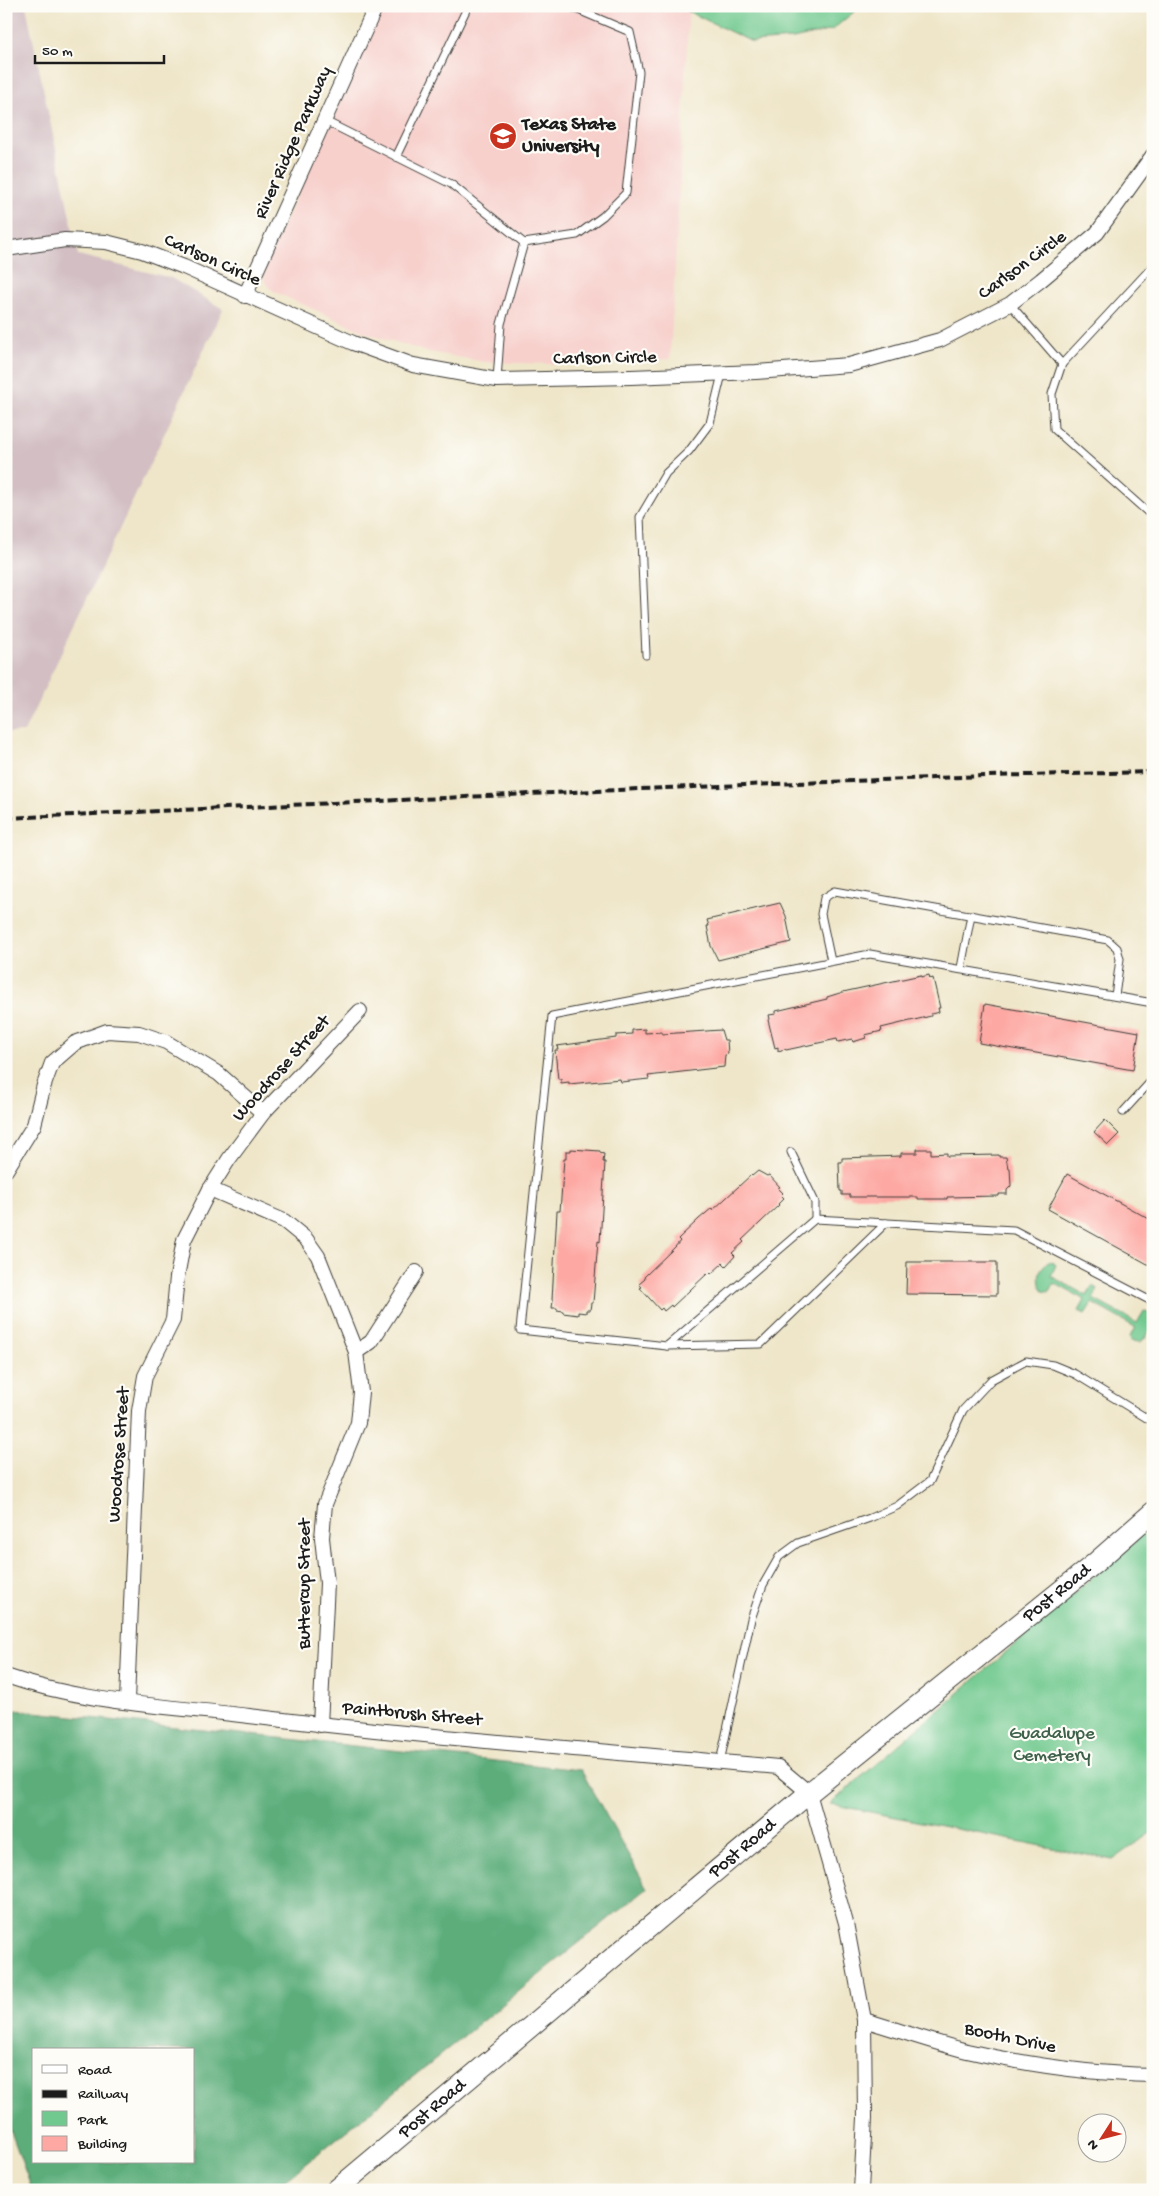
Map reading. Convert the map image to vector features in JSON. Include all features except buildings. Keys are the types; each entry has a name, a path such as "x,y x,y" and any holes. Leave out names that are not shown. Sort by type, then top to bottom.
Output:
{"street":[{"name":"River Ridge Parkway","path":"245,296 376,6"},
{"name":"Carlson Circle","path":"6,249 65,240 106,242 142,251 353,343 413,365 497,380 722,374 849,365 940,340 1010,304 1098,233 1150,164"},
{"name":"Woodrose Street","path":"127,1702 139,1411 144,1376 173,1320 176,1277 184,1240 210,1189 229,1158 263,1113 360,1011"},
{"path":"6,1170 34,1125 44,1085 52,1063 75,1043 107,1031 139,1033 166,1042 219,1074 263,1113"},
{"name":"Buttercup Street","path":"210,1189 284,1221 306,1239 318,1256 356,1352 361,1392 358,1423 324,1504 322,1538 327,1583 320,1725"},
{"path":"356,1352 371,1342 416,1272"},
{"name":"Post Road","path":"336,2190 809,1793 1095,1563 1153,1512"},
{"name":"Paintbrush Street","path":"6,1676 41,1688 127,1702 320,1725 778,1767 809,1793"},
{"path":"809,1793 846,1923 864,2020 865,2118 861,2190"},
{"name":"Booth Drive","path":"864,2020 967,2051 1061,2069 1107,2075 1153,2075"}],"lane":[{"path":"396,157 468,6"},
{"path":"324,121 451,184 524,243 577,235 603,216 626,193 640,72 630,32 569,6"},
{"path":"497,380 502,324 524,243"},
{"path":"1153,266 1062,364 1052,394 1054,429 1153,517"},
{"path":"1010,304 1062,364"},
{"path":"646,655 640,518 666,473 689,451 710,423 722,374"},
{"path":"831,961 821,914 824,898 835,891 1108,940 1117,948 1120,959 1115,996"},
{"path":"962,968 970,915"},
{"path":"886,1222 761,1344 667,1346 520,1330 552,1016 870,954 962,968 1153,1003"},
{"path":"1124,1112 1153,1079"},
{"path":"791,1152 815,1202 815,1219"},
{"path":"667,1346 815,1219 1014,1230 1153,1302"},
{"path":"720,1762 751,1619 763,1585 779,1557 798,1543 870,1518 897,1506 930,1481 963,1410 991,1380 1026,1361 1053,1365 1075,1374 1153,1422"}],"shaded area":[{"path":"6,6 26,6 78,255 171,278 223,309 24,732 6,733"},
{"name":"Texas State University","path":"383,6 689,6 670,359 551,364 485,362 424,351 362,331 275,292 268,287 264,280 265,266"}],"green space":[{"path":"677,6 861,6 832,30 793,39 752,42"},
{"path":"1052,1261 1056,1265 1051,1276 1087,1296 1092,1286 1098,1289 1093,1299 1137,1323 1144,1311 1149,1312 1153,1323 1146,1338 1140,1342 1131,1341 1130,1337 1135,1327 1092,1303 1085,1314 1079,1311 1085,1300 1054,1283 1049,1292 1043,1291 1039,1277 1040,1273 1044,1265"},
{"name":"Guadalupe Cemetery","path":"1153,1525 1153,1831 1113,1860 830,1804"},
{"path":"6,1709 581,1770 647,1888 273,2190 32,2190 6,2118"}],"railway":[{"path":"6,818 640,789 987,776 1153,772"}],"place":[{"name":"Texas State University","path":"503,136"}]}
